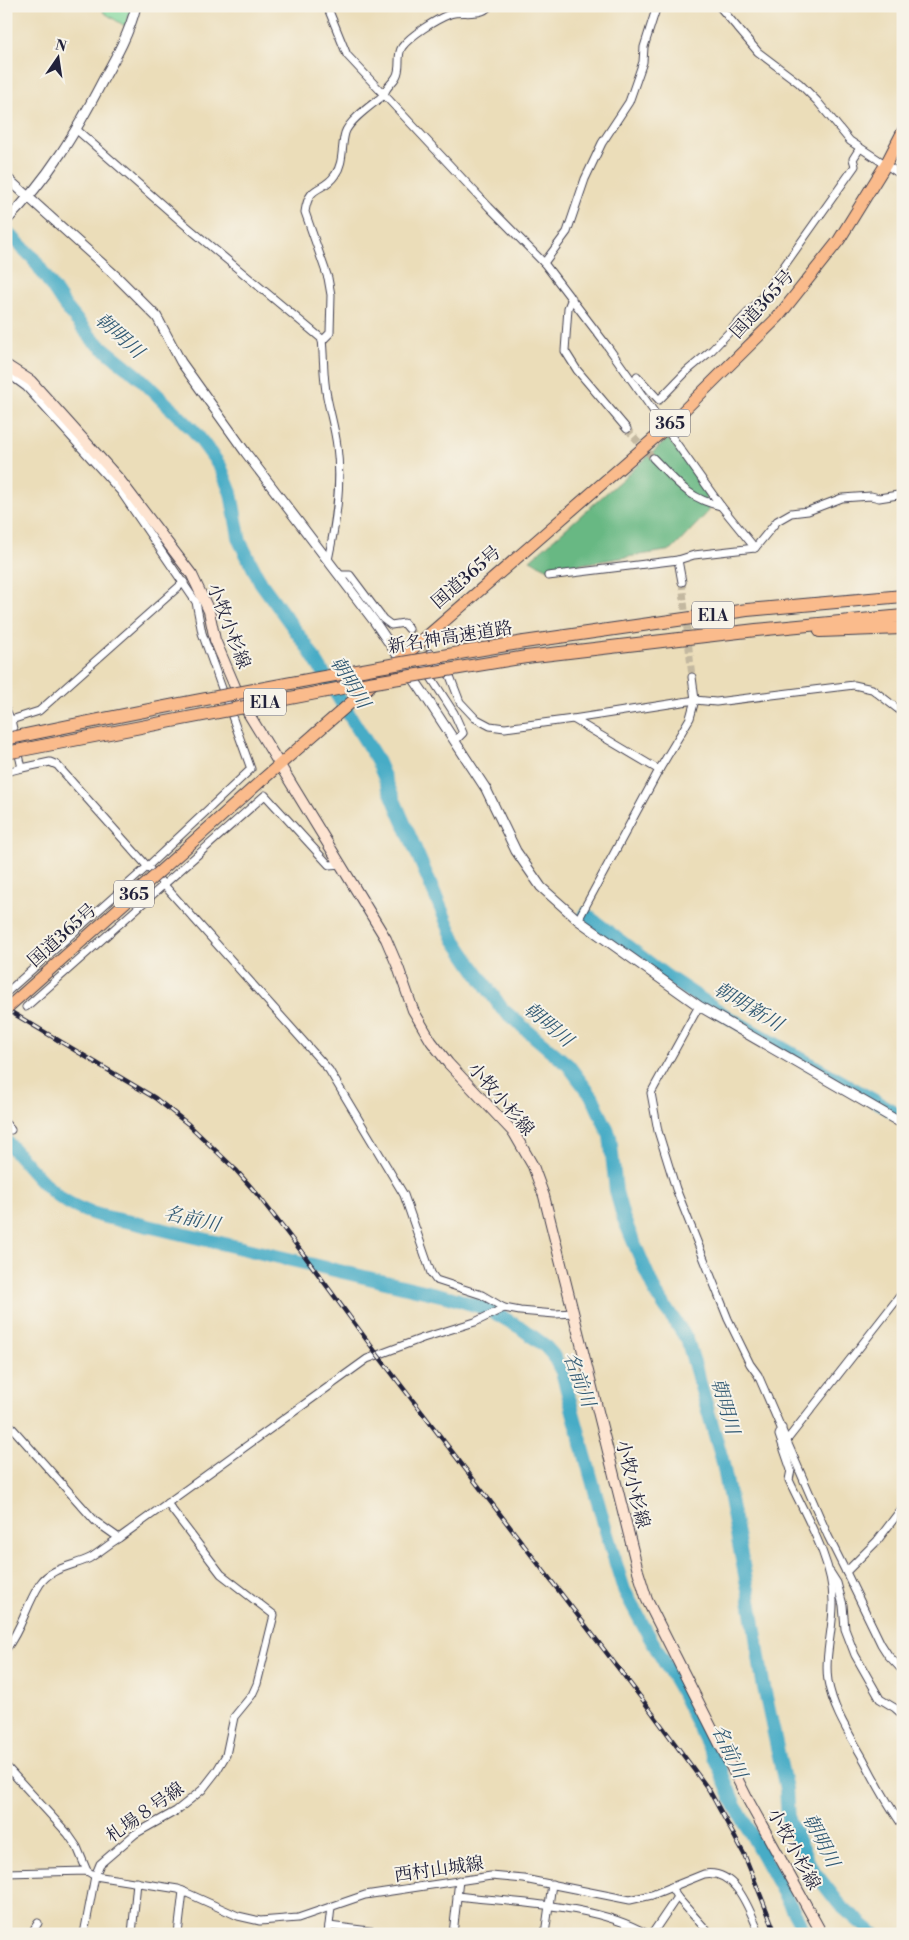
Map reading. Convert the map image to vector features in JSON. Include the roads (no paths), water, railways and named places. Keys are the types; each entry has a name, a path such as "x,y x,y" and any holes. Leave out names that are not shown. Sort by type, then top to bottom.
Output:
{"highway":[{"name":"国道365号","path":"6,1009 399,658 666,428 778,317 839,240 886,164 903,131"},
{"path":"747,610 903,587"},
{"name":"新名神高速道路","path":"6,739 216,696 524,642 747,610 903,596"},
{"name":"新名神高速道路","path":"6,753 334,689 526,657 631,644 903,616"},
{"path":"631,644 903,628"}],"main road":[{"name":"小牧小杉線","path":"6,365 31,381 119,479 192,575 209,611 215,640 242,703 386,939 398,966 413,1010 431,1041 448,1063 514,1133 533,1166 544,1196 638,1571 648,1600 748,1800 822,1934"}],"street":[{"path":"6,221 27,200 60,158 77,130 117,54 136,6"},
{"path":"327,6 348,55 544,263 572,298 721,506 755,548"},
{"path":"322,341 330,333 330,295 328,278 305,212 306,201 310,194 333,178 337,172 340,165 345,132 350,124 384,95 385,88 396,77 399,69 398,56 402,48 432,23 451,14 483,12 490,6"},
{"path":"544,263 567,232 585,179 602,143 629,102 643,62 644,47 658,6"},
{"path":"719,6 758,52 799,83 817,101 850,141 903,176"},
{"path":"77,130 322,341 327,396 337,446 338,465 338,494 334,532 328,560"},
{"path":"637,376 659,400 753,307 798,248 855,166 853,159 860,148"},
{"path":"6,177 27,200 117,277 156,317 187,370 246,454 328,560 399,658 486,789 516,851 541,887 578,920 699,1006 903,1124"},
{"path":"572,298 568,308 565,351 577,370 627,429"},
{"path":"6,365 11,376 26,387 121,492 184,582 196,602 202,633 251,769 6,993"},
{"path":"653,458 688,493 705,502 721,506"},
{"path":"548,576 678,560 694,555 755,548 777,521 792,512 808,511 842,498 870,496 879,498 903,493"},
{"path":"678,560 682,582"},
{"path":"339,575 350,575 383,619 391,625 404,624 409,629"},
{"path":"11,720 39,711 184,582"},
{"path":"455,741 463,733 454,713 425,668 430,653 450,676 460,702 475,718 490,726 505,728 695,700 716,702 854,684 872,689 903,713"},
{"path":"578,920 659,770 690,718 695,700 692,677"},
{"path":"6,710 11,720 22,768"},
{"path":"573,719 659,770"},
{"path":"6,772 50,762 57,765 329,1070 404,1194 431,1273 436,1280 482,1295 503,1309 555,1314 574,1312"},
{"path":"26,1007 265,795 328,865 341,864"},
{"path":"699,1006 651,1093 658,1132 676,1189 728,1319 750,1364 758,1375 828,1536 880,1644 903,1672"},
{"path":"787,1440 903,1292"},
{"path":"6,1649 18,1633 30,1604 43,1580 65,1566 90,1557 118,1538 367,1359 423,1338 475,1322 503,1309"},
{"path":"6,1421 95,1521 118,1538"},
{"path":"782,1428 779,1435 791,1470 789,1480 829,1571 837,1583 843,1605 845,1629 855,1656 880,1699 903,1715"},
{"name":"札場８号線","path":"95,1876 100,1864 123,1843 145,1827 176,1811 202,1790 216,1772 226,1755 234,1717 255,1688 274,1615 221,1574 166,1503"},
{"path":"846,1572 877,1541 903,1507"},
{"path":"829,1571 833,1600 827,1668 828,1681 835,1706 893,1812 903,1826"},
{"path":"6,1766 68,1834 77,1847 87,1871"},
{"path":"6,1873 87,1871 95,1876 84,1934"},
{"name":"西村山城線","path":"95,1876 184,1891 238,1916 260,1922 298,1918 365,1895 491,1876 506,1876 630,1900 642,1898 704,1874 712,1873 724,1876 738,1890 760,1934"},
{"path":"453,1934 459,1880"},
{"path":"132,1934 137,1882"},
{"path":"545,1934 552,1884"},
{"path":"671,1887 677,1898 710,1934"},
{"path":"178,1934 184,1891"},
{"path":"457,1896 606,1916 619,1920 647,1934"},
{"path":"652,1934 677,1898"},
{"path":"328,1934 331,1907"},
{"path":"31,1934 38,1923"},
{"path":"329,1926 394,1934"}],"waterway":[{"name":"朝明川","path":"6,231 33,258 65,306 93,340 138,376 194,431 220,466 231,493 240,542 261,583 306,645 376,758 454,939 502,1009 568,1065 593,1098 610,1136 616,1191 623,1217 655,1292 687,1339 722,1459 751,1605 763,1683 786,1789 788,1820 812,1869 840,1905 874,1934"},
{"name":"朝明新川","path":"585,914 665,975 728,1017 903,1117"},
{"name":"名前川","path":"6,1141 54,1193 70,1204 87,1211 104,1217 449,1297 488,1309 521,1328 544,1345 553,1355 562,1372 624,1590 679,1687 720,1769 734,1803 806,1934"}],"tunnel":[{"path":"627,429 653,458"},
{"path":"682,582 692,677"},
{"path":"409,629 430,653"}],"railway":[{"path":"6,1009 155,1098 188,1124 236,1170 257,1194 377,1354 642,1699 709,1790 744,1854 776,1934"}]}
